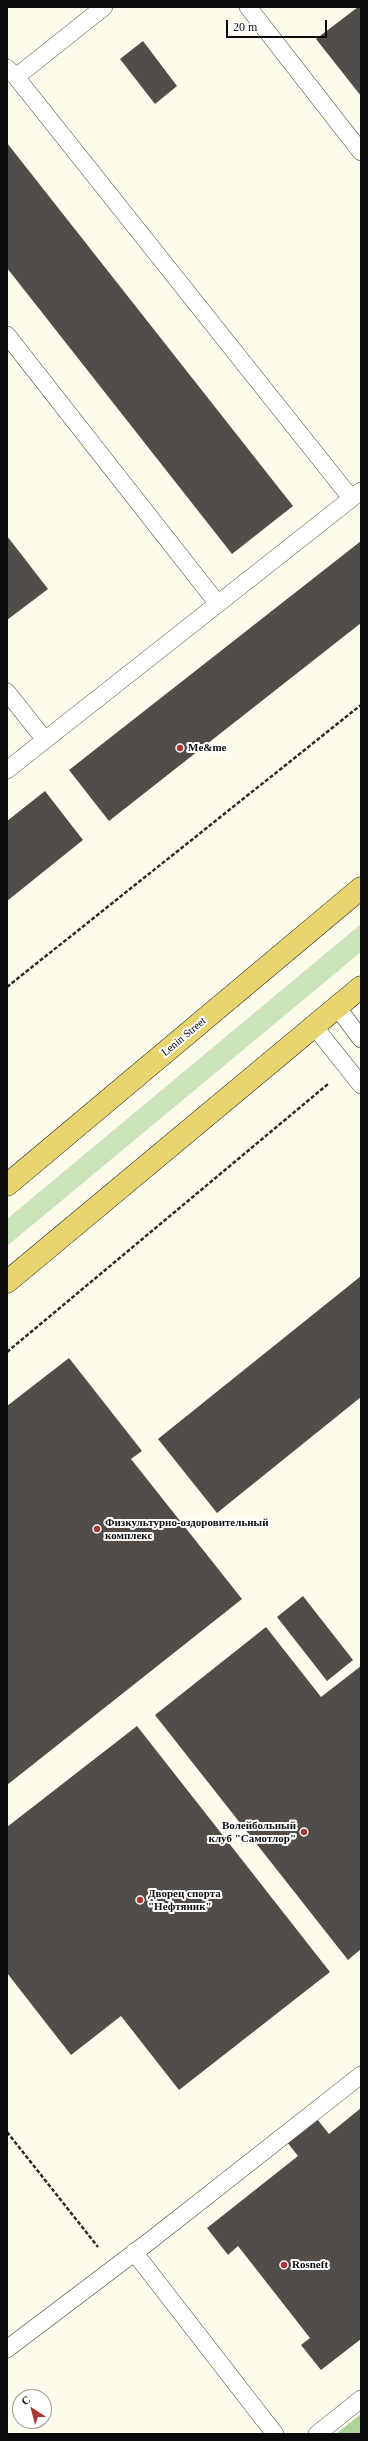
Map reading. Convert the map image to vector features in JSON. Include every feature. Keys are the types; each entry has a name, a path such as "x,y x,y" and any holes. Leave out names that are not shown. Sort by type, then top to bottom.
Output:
{"main road":[{"name":"Lenin Street","path":"7,1185 361,888"},
{"path":"7,1282 361,987"}],"lane":[{"path":"7,770 356,494 11,73 104,7"},
{"path":"248,7 361,152"},
{"path":"7,335 218,604"},
{"path":"7,692 44,740"},
{"path":"337,1007 361,1039"},
{"path":"314,1026 361,1085"},
{"path":"7,2349 361,2075"},
{"path":"134,2252 275,2434"},
{"path":"317,2434 361,2400"}],"path":[{"path":"7,987 361,705"},
{"path":"7,1352 347,1068"}],"green space":[{"path":"361,924 361,952 7,1246 7,1219"},
{"path":"361,2414 361,2434 336,2434"}],"building":[{"path":"358,7 361,7 361,96 316,39"},
{"path":"143,41 177,86 155,104 120,59"},
{"path":"7,143 293,506 232,554 7,268"},
{"path":"7,536 48,589 7,620"},
{"path":"361,541 361,623 109,821 69,770"},
{"path":"45,791 83,840 7,901 7,821"},
{"path":"361,1276 361,1397 217,1513 158,1439"},
{"name":"Физкультурно-оздоровительный комплекс","path":"69,1358 142,1451 131,1459 242,1599 7,1785 7,1406"},
{"path":"303,1596 353,1660 327,1681 277,1617"},
{"name":"Волейбольный клуб \"Самотлор\"","path":"266,1627 321,1697 361,1666 361,1949 348,1960 155,1715"},
{"name":"Дворец спорта \"Нефтяник\"","path":"137,1726 330,1972 179,2090 121,2016 71,2055 7,1973 7,1827"},
{"path":"361,2108 361,2339 321,2370 301,2345 310,2338 238,2246 228,2255 207,2228 298,2156 287,2142 317,2119 329,2134"}],"place":[{"name":"Me&me","path":"180,748"},
{"name":"Физкультурно-оздоровительный комплекс","path":"97,1529"},
{"name":"Волейбольный клуб \"Самотлор\"","path":"304,1832"},
{"name":"Дворец спорта \"Нефтяник\"","path":"140,1900"},
{"name":"Rosneft","path":"284,2265"}]}
